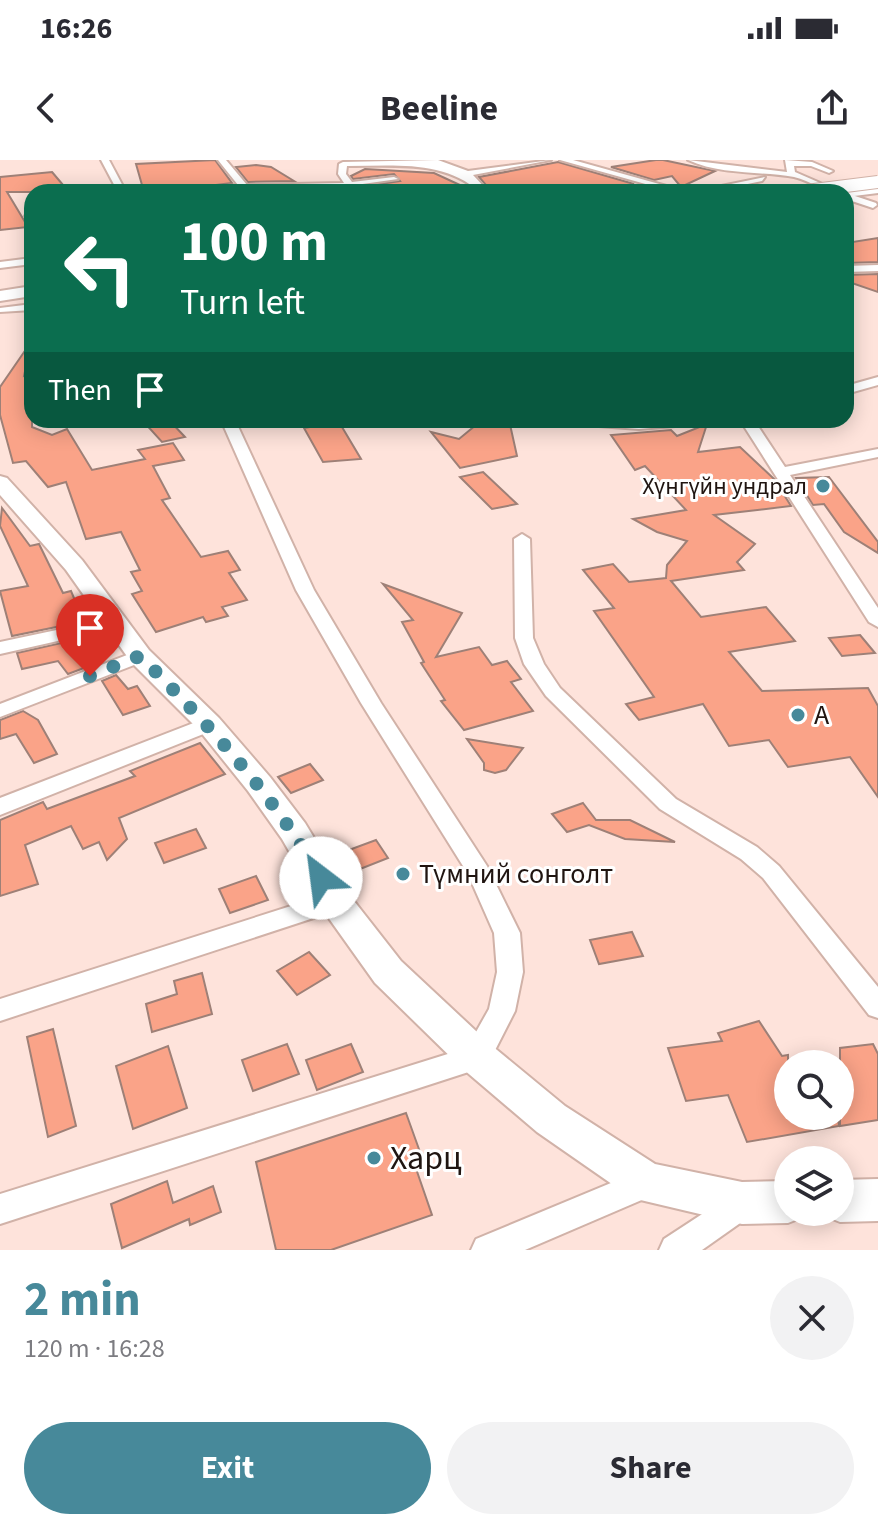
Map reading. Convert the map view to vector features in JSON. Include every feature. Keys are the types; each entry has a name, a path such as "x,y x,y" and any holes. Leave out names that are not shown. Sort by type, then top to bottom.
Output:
{"street":[{"path":"105,160 118,184"},
{"path":"222,160 243,184"},
{"path":"467,174 547,160"},
{"path":"564,160 654,184"},
{"path":"692,160 794,175 817,184"},
{"path":"349,184 342,174 343,164 435,162 467,174 477,184"},
{"path":"794,175 788,170 789,162 812,164 829,171"},
{"path":"734,184 782,174"},
{"path":"357,184 394,179"},
{"path":"854,185 878,182"},
{"path":"854,193 878,189"},
{"path":"854,196 875,203 872,211 878,216"},
{"path":"0,265 24,262"},
{"path":"854,269 878,268"},
{"path":"0,287 24,284"},
{"path":"2,303 24,294"},
{"path":"2,303 24,306"},
{"path":"854,388 878,381"},
{"path":"0,1209 477,1057 502,1011 510,972 507,933 479,872 379,716 305,590 232,428"},
{"path":"752,428 878,622"},
{"path":"782,472 878,453"},
{"path":"0,482 74,565 140,656 209,724 294,831 335,901 388,972 477,1057 551,1119 647,1183 742,1203 774,1202"},
{"path":"522,539 524,638 534,664 553,692 668,804 749,853 771,872 878,1007"},
{"path":"0,648 118,622"},
{"path":"0,711 140,656"},
{"path":"0,807 209,724"},
{"path":"0,1010 335,901"},
{"path":"487,1250 647,1183"},
{"path":"854,1201 878,1200"},
{"path":"675,1250 742,1203"}],"building":[{"path":"215,160 232,183 142,184 136,164"},
{"path":"663,160 715,171 687,184 679,184 672,176 654,180 611,167"},
{"path":"558,162 634,184 485,184 479,177"},
{"path":"236,167 271,167 294,181 248,182"},
{"path":"365,169 434,173 458,184 380,184 400,181 394,174 353,179 351,176"},
{"path":"52,172 62,184 24,184 24,192 7,192 24,220 24,227 0,230 0,177"},
{"path":"878,238 878,262 854,263 854,242"},
{"path":"878,274 878,292 854,284 854,275"},
{"path":"24,352 24,428 34,428 52,435 67,429 92,470 145,459 138,450 173,443 184,460 153,466 170,498 162,500 201,557 228,551 240,570 229,573 247,600 222,607 228,616 206,622 203,617 156,632 132,594 142,591 131,572 140,570 121,532 86,539 66,482 48,487 26,461 13,463 0,415 0,387"},
{"path":"149,428 177,428 185,437 162,442"},
{"path":"304,428 343,428 361,459 323,462"},
{"path":"472,428 511,428 517,456 460,468 431,432 459,439"},
{"path":"706,428 698,452 740,447 774,479 791,506 714,515 755,544 737,562 744,570 671,581 701,617 766,607 795,641 729,652 762,691 868,688 878,706 878,797 850,757 788,767 769,740 729,746 703,704 639,720 626,704 654,697 594,611 614,608 583,570 613,564 629,582 666,578 667,565 687,541 657,532 633,519 686,510 645,466 635,470 611,435 671,430 677,436"},
{"path":"483,472 517,504 492,509 460,477"},
{"path":"829,477 878,542 878,553 844,532 824,504 813,505 796,478"},
{"path":"2,508 30,546 39,544 63,593 71,591 82,617 63,621 66,625 12,636 0,591 28,586 0,526"},
{"path":"383,584 462,613 436,657 479,647 492,665 507,661 521,679 511,682 533,711 464,730 441,701 445,700 421,663 424,662 402,622 413,620"},
{"path":"860,635 875,653 842,656 829,638"},
{"path":"79,639 88,649 84,668 68,674 58,661 22,669 17,653"},
{"path":"116,675 128,689 137,686 150,706 123,715 102,681"},
{"path":"23,711 38,720 57,754 34,763 16,734 0,739 0,720"},
{"path":"467,739 523,748 506,770 495,773 484,770 484,763"},
{"path":"200,743 225,774 119,818 127,839 107,860 99,842 83,849 71,826 25,845 38,884 0,896 0,820 43,802 47,809 135,776 130,771"},
{"path":"310,764 323,780 291,793 278,777"},
{"path":"583,803 596,820 630,820 675,842 625,839 589,825 567,832 552,814"},
{"path":"196,829 206,848 164,863 155,843"},
{"path":"376,840 388,858 350,873 338,854"},
{"path":"256,876 268,900 230,913 219,889"},
{"path":"632,932 643,956 599,964 590,940"},
{"path":"309,952 330,975 297,995 277,971"},
{"path":"202,973 212,1014 152,1032 146,1004 177,994 174,981"},
{"path":"759,1021 778,1050 774,1050 774,1130 816,1130 747,1142 728,1095 686,1101 668,1048 722,1041 718,1033"},
{"path":"53,1029 76,1126 48,1137 27,1037"},
{"path":"287,1044 299,1074 253,1091 242,1060"},
{"path":"351,1044 363,1072 317,1090 306,1060"},
{"path":"873,1044 878,1054 878,1120 854,1124 854,1050 840,1048"},
{"path":"168,1046 187,1108 133,1129 116,1066"},
{"path":"406,1113 420,1152 412,1157 432,1215 331,1250 276,1250 256,1162"},
{"path":"167,1181 173,1203 213,1186 221,1212 190,1225 189,1219 122,1248 111,1204"}],"place":[{"name":"Хүнгүйн ундрал","path":"823,486"},
{"name":"A","path":"798,715"},
{"name":"Түмний сонголт","path":"403,874"},
{"name":"Харц","path":"374,1158"}],"route":[{"path":"90,676 140,656 209,724 259,784 294,831 321,878"}]}
